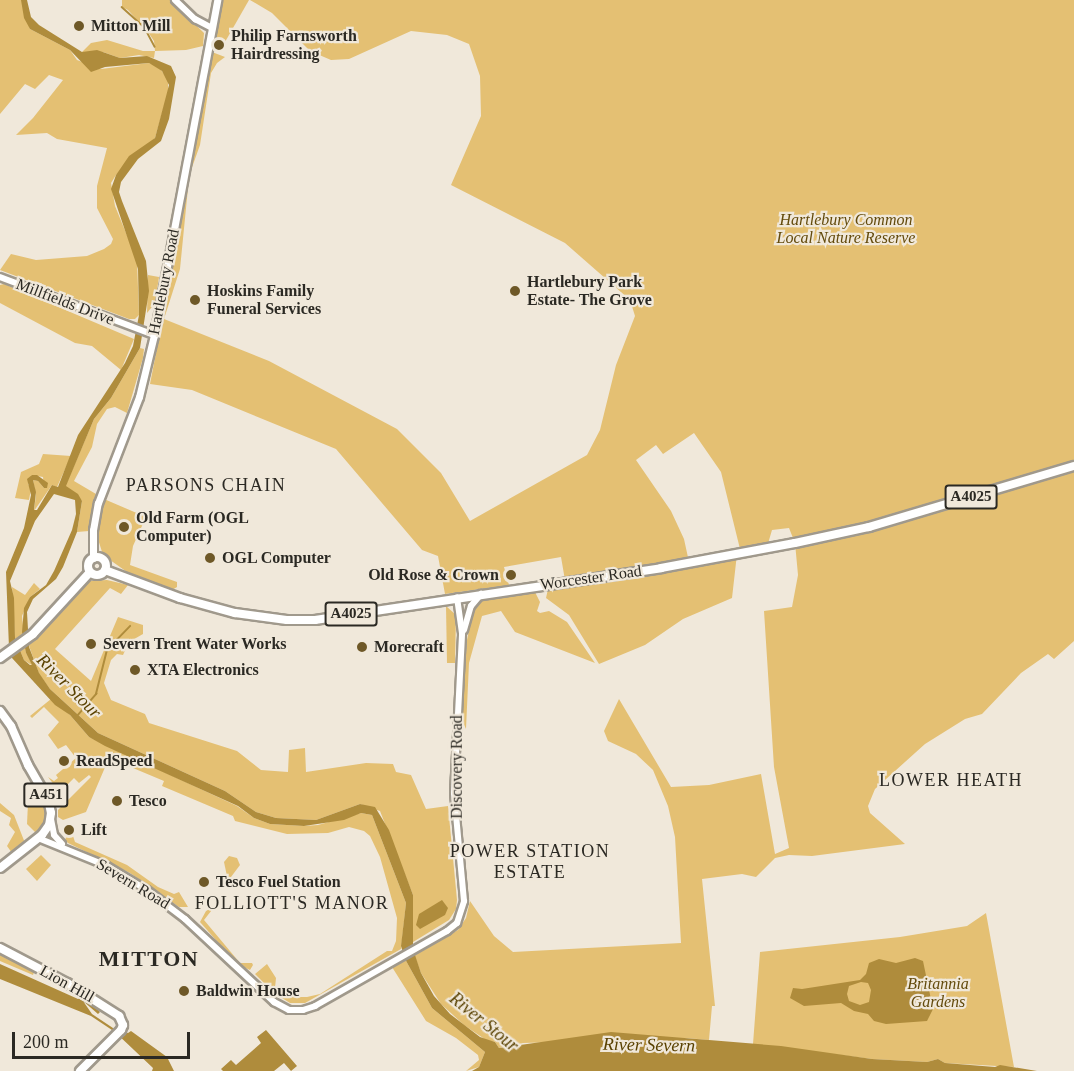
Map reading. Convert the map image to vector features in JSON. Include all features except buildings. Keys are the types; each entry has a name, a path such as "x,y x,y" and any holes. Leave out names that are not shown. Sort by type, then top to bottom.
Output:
{"main road":[{"name":"Hartlebury Road","path":"93,558 93,530 98,503 139,397 217,0"},
{"name":"Worcester Road","path":"105,570 207,606 250,616 286,621 315,620 460,596 660,568 869,527 1074,466"},
{"name":"A4025","path":"90,572 98,575 105,570 102,559 93,558"},
{"path":"3,656 33,634 90,572 88,565 93,558"},
{"name":"A451","path":"0,711 11,726 28,765 48,800 51,817 47,828 39,838 0,868"},
{"name":"Lion Hill","path":"0,948 67,983 119,1016 123,1025 118,1033 80,1071"}],"street":[{"path":"175,0 195,19 212,28"},
{"name":"Millfields Drive","path":"0,277 151,334"},
{"name":"Discovery Road","path":"462,646 469,612 481,593"},
{"path":"460,596 468,602 469,612"},
{"name":"Discovery Road","path":"427,941 457,923 464,901 454,793 462,646 460,596"},
{"path":"51,817 56,838 67,848"},
{"name":"Severn Road","path":"39,838 67,848 116,871 159,898 185,919 274,1002 289,1010 303,1010 315,1006 427,941"}],"green space":[{"path":"0,0 22,0 30,29 70,50 77,60 101,69 149,63 159,67 168,80 168,92 155,138 116,175 111,183 115,206 137,260 139,315 135,319 129,319 0,270 11,254 36,260 87,256 104,249 111,244 113,239 97,208 97,186 107,148 57,139 47,133 16,135 33,118 63,80 49,75 35,89 25,84 0,114"},
{"path":"122,0 170,0 204,33 203,46 186,50 155,51 154,41 128,10 122,7"},
{"path":"219,0 249,0 225,42 214,36"},
{"name":"Hartlebury Common Local Nature Reserve","path":"250,0 1074,0 1074,641 1054,659 1048,654 1021,673 982,714 965,719 925,744 875,789 868,806 870,813 905,844 812,856 789,855 775,858 756,877 742,874 702,879 715,1006 712,1006 709,1040 686,1038 523,1043 499,1048 495,1042 486,1040 464,1025 441,1004 421,973 414,954 458,930 466,918 470,901 494,936 513,952 681,943 675,837 668,806 653,770 636,754 608,741 604,731 619,699 671,787 709,785 761,774 775,854 789,848 774,767 764,611 792,607 798,575 795,543 789,528 772,530 767,547 741,553 721,472 694,433 663,454 656,445 636,460 671,511 684,539 689,562 737,554 732,598 683,619 645,645 599,664 569,615 546,598 548,589 566,586 561,557 504,567 509,585 445,594 438,556 422,550 336,449 192,390 150,384 188,188 180,269 164,319 269,361 397,429 441,473 470,521 587,455 600,430 616,365 635,316 630,300 565,243 451,185 481,116 480,76 469,44 447,35 411,31 349,59 331,60 310,51 272,13"},
{"path":"107,40 143,51 155,51 154,58 139,55 120,58 103,52 82,52 91,43"},
{"path":"212,52 225,57 217,63 211,73 200,145 190,173"},
{"path":"148,275 159,277 155,303 147,313"},
{"path":"4,284 134,339 121,370 92,346 75,343 0,303 0,285"},
{"path":"140,348 144,349 143,358 127,413 115,407 107,409 97,424 92,447 74,481 96,494 89,531 77,532 82,501 65,487 94,419 111,398"},
{"path":"43,454 71,456 57,487 52,485 34,511 36,495 33,480 38,481 44,488 43,477 32,475 28,484 31,489 29,500 15,498 21,472 39,464"},
{"path":"104,499 146,517 133,546 130,565 177,582 177,587 172,590 127,572 103,555 97,536"},
{"path":"107,580 128,585 121,594 110,588 55,649 91,681 118,617 143,625 143,634 129,642 123,655 117,654 111,660 104,683 111,700 145,714 149,723 237,751 261,770 288,772 289,750 305,748 306,772 366,763 393,764 396,772 411,775 426,809 448,806 457,900 456,909 449,920 413,942 413,895 380,811 360,804 316,820 276,818 256,812 225,791 98,733 50,689 39,674 28,643 90,581"},
{"path":"34,583 40,589 30,597 22,616 26,653 33,666 24,660 15,638 12,587 25,595"},
{"path":"535,592 540,602 537,611 540,613 549,611 567,622 595,663 515,632 501,611 482,616 469,663 466,729 462,720 464,679 467,640 473,610 484,599"},
{"path":"446,606 456,615 455,663 447,663"},
{"path":"51,699 70,715 89,737 237,806 254,818 270,824 318,825 361,813 372,815 406,903 401,949 305,1003 290,1003 274,993 255,974 267,964 276,978 275,988 278,991 294,997 307,997 320,994 387,951 392,951 396,941 397,918 380,857 370,836 364,831 349,827 328,833 287,834 235,821 233,816 162,786 164,781 109,758 86,812 63,820 58,817 58,810 91,777 89,775 79,783 74,778 63,789 67,795 60,801 52,800 42,782 56,800 62,795 48,777 54,781 58,778 56,775 76,758 66,745 58,749 48,735 59,722 44,707 32,718 30,716"},
{"path":"42,795 46,804 47,820 37,834 27,824 28,803"},
{"path":"0,803 14,815 25,843 12,853 7,846 15,832 9,825 11,818 0,811"},
{"path":"72,833 75,842 127,865 158,887 174,894 179,892 188,907 179,907 130,873 68,843 65,840 67,835"},
{"path":"41,855 51,865 37,881 26,869"},
{"path":"229,856 237,858 240,865 228,881 224,862"},
{"path":"215,906 204,920 240,963 252,963 250,970 237,964 200,922 206,911"},
{"name":"Britannia Gardens","path":"986,913 1014,1067 945,1063 938,1059 927,1062 872,1059 753,1044 760,952 900,937 967,926"},
{"path":"0,953 35,970 33,975 0,961"},
{"path":"405,959 432,1008 485,1052 479,1067 466,1071 479,1060 478,1055 456,1038 426,1021 392,967"}],"water":[{"name":"River Severn","path":"21,0 27,0 31,17 39,25 82,52 97,50 120,58 147,56 171,66 176,77 169,119 161,141 138,159 121,182 119,192 146,261 149,291 140,348 111,398 94,419 66,486 78,494 82,501 77,532 63,567 56,579 33,599 27,612 29,647 39,673 50,689 98,733 225,791 256,812 276,818 316,820 360,804 375,807 389,830 413,895 413,949 421,973 434,996 450,1014 480,1037 495,1042 499,1048 611,1032 781,1046 872,1059 927,1062 938,1059 945,1063 995,1067 1000,1065 1037,1071 472,1071 479,1067 485,1052 432,1008 405,959 401,946 406,903 372,815 361,813 344,820 304,826 270,824 254,818 238,806 105,746 89,737 70,715 55,705 12,658 9,648 6,572 24,528 31,495 27,479 32,475 37,475 48,483 47,488 44,488 38,481 33,480 36,492 34,510 37,510 52,485 58,487 78,435 125,363 133,346 139,315 138,269 111,189 116,175 129,156 155,138 169,85 162,71 149,63 105,67 91,72 70,50 30,29 24,18","holes":["54,494 75,500 76,514 72,530 54,571 46,585 30,597 24,608 22,632 26,653 32,665 30,665 24,660 15,638 14,598 10,581 35,521"]},
{"path":"442,900 448,908 445,915 420,929 416,925 419,914"},
{"path":"915,958 923,961 933,1009 927,1021 886,1024 874,1021 868,1014 854,1011 841,1003 804,1006 790,998 793,988 802,989 860,980 866,974 869,963 879,959 896,963","holes":["861,982 868,983 871,990 869,1002 860,1005 849,1001 847,994 849,986"]},
{"path":"0,964 78,999 81,995 100,1012 98,1014 83,1001 92,1014 116,1030 128,1033 131,1031 167,1057 174,1071 152,1071 153,1068 115,1032 91,1016 0,979"},
{"path":"266,1030 297,1066 291,1071 284,1063 274,1071 223,1071 221,1069 231,1060 236,1065 261,1043 257,1037"}],"waterway":[{"path":"122,7 145,28 155,47"},
{"name":"River Stour","path":"78,715 96,694 107,650 130,626"}],"place":[{"name":"Mitton Mill","path":"79,26"},
{"name":"Philip Farnsworth Hairdressing","path":"219,45"},
{"name":"Hartlebury Park Estate- The Grove","path":"515,291"},
{"name":"Hoskins Family Funeral Services","path":"195,300"},
{"name":"Old Farm (OGL Computer)","path":"124,527"},
{"name":"OGL Computer","path":"210,558"},
{"name":"Old Rose & Crown","path":"511,575"},
{"name":"Severn Trent Water Works","path":"91,644"},
{"name":"Morecraft","path":"362,647"},
{"name":"XTA Electronics","path":"135,670"},
{"name":"ReadSpeed","path":"64,761"},
{"name":"Tesco","path":"117,801"},
{"name":"Lift","path":"69,830"},
{"name":"Tesco Fuel Station","path":"204,882"},
{"name":"Baldwin House","path":"184,991"}],"district":[{"name":"PARSONS CHAIN","path":"206,485"},
{"name":"LOWER HEATH","path":"951,780"},
{"name":"POWER STATION ESTATE","path":"530,862"},
{"name":"FOLLIOTT'S MANOR","path":"292,903"},
{"name":"MITTON","path":"149,959"}]}
